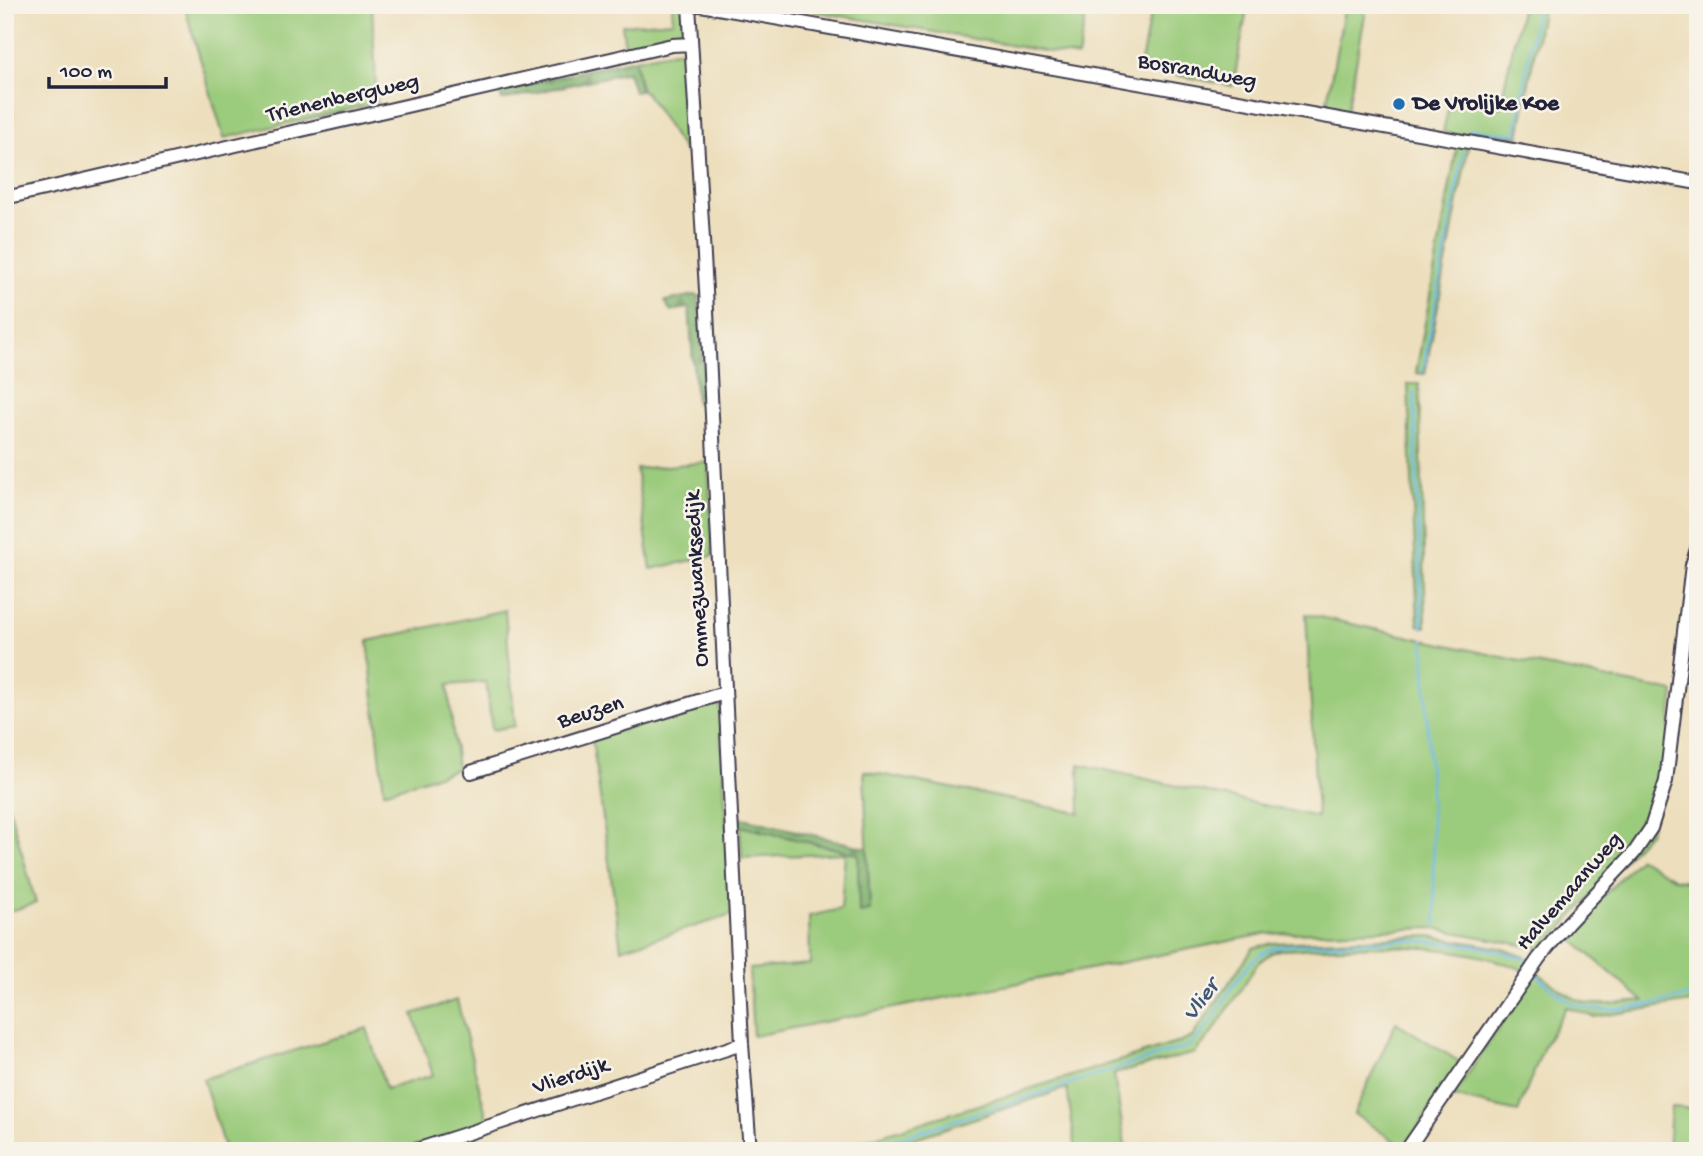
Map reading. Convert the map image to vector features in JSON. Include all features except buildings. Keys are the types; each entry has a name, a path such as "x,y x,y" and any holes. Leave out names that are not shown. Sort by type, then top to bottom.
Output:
{"street":[{"name":"Ommezwanksedijk","path":"689,5 706,290 742,1044 750,1151"},
{"name":"Bosrandweg","path":"689,5 1698,183"},
{"name":"Trienenbergweg","path":"5,198 672,45 691,44"},
{"name":"Halvemaanweg","path":"1406,1151 1539,958 1634,853 1651,828 1666,781 1692,565 1698,546"},
{"name":"Beuzen","path":"471,772 724,693"},
{"name":"Vlierdijk","path":"413,1151 742,1044"}],"green space":[{"path":"184,5 372,5 377,103 224,138"},
{"path":"672,5 683,5 684,35 625,48 622,25 673,21"},
{"path":"814,5 1088,5 1078,57 813,11"},
{"path":"1152,5 1248,5 1233,86 1140,68"},
{"path":"1345,5 1367,5 1346,116 1325,111"},
{"path":"1522,5 1543,5 1519,137 1476,132 1470,138 1443,132 1451,96 1500,106"},
{"path":"685,49 692,157 684,151 646,93 641,90 635,59"},
{"path":"635,59 640,91 634,92 628,72 502,100 499,90"},
{"path":"1457,146 1468,148 1425,374 1416,373"},
{"path":"699,296 705,402 696,403 689,308 670,311 665,301"},
{"path":"1408,384 1419,384 1426,627 1418,625"},
{"path":"708,462 713,556 651,569 636,469"},
{"path":"505,610 515,726 492,730 486,682 448,685 457,769 384,792 368,641"},
{"path":"1306,614 1674,692 1663,780 1650,831 1543,949 1433,928 1265,934 753,1036 749,969 810,964 809,916 841,909 845,853 742,858 740,826 858,854 859,912 870,910 864,771 1080,813 1079,764 1317,817"},
{"path":"719,699 732,915 621,949 592,739"},
{"path":"5,793 36,903 5,913"},
{"path":"739,817 867,848 870,911 859,913 858,854 740,826"},
{"path":"1639,858 1675,879 1696,882 1698,868 1698,1001 1594,1017 1566,1007 1544,1046 1518,1112 1453,1097 1536,971 1564,992 1585,1002 1608,1004 1643,1001 1567,935"},
{"path":"1430,936 1501,948 1533,960 1526,971 1497,960 1436,949 1373,946 1279,950 1271,953 1258,963 1213,1032 1195,1053 1114,1074 1126,1151 1076,1151 1067,1088 876,1151 830,1151 1186,1040 1192,1037 1253,948 1273,943"},
{"path":"457,1000 488,1122 399,1151 221,1151 224,1147 203,1079 367,1028 386,1089 433,1075 413,1014"},
{"path":"1396,1022 1460,1062 1405,1148 1354,1114"},
{"path":"1671,1107 1698,1109 1698,1151 1668,1151"}],"waterway":[{"path":"1468,132 1472,129 1516,134 1537,5"},
{"path":"1423,371 1463,152"},
{"path":"1414,392 1422,628"},
{"path":"1424,640 1436,924"},
{"name":"Vlier","path":"858,1151 1188,1046 1210,1022 1248,965 1273,948 1409,940 1478,946 1527,959 1529,966"},
{"name":"Vlier","path":"1535,974 1574,1004 1602,1010 1635,1007 1698,994"}],"place":[{"name":"De Vrolijke Koe","path":"1399,104"}]}
